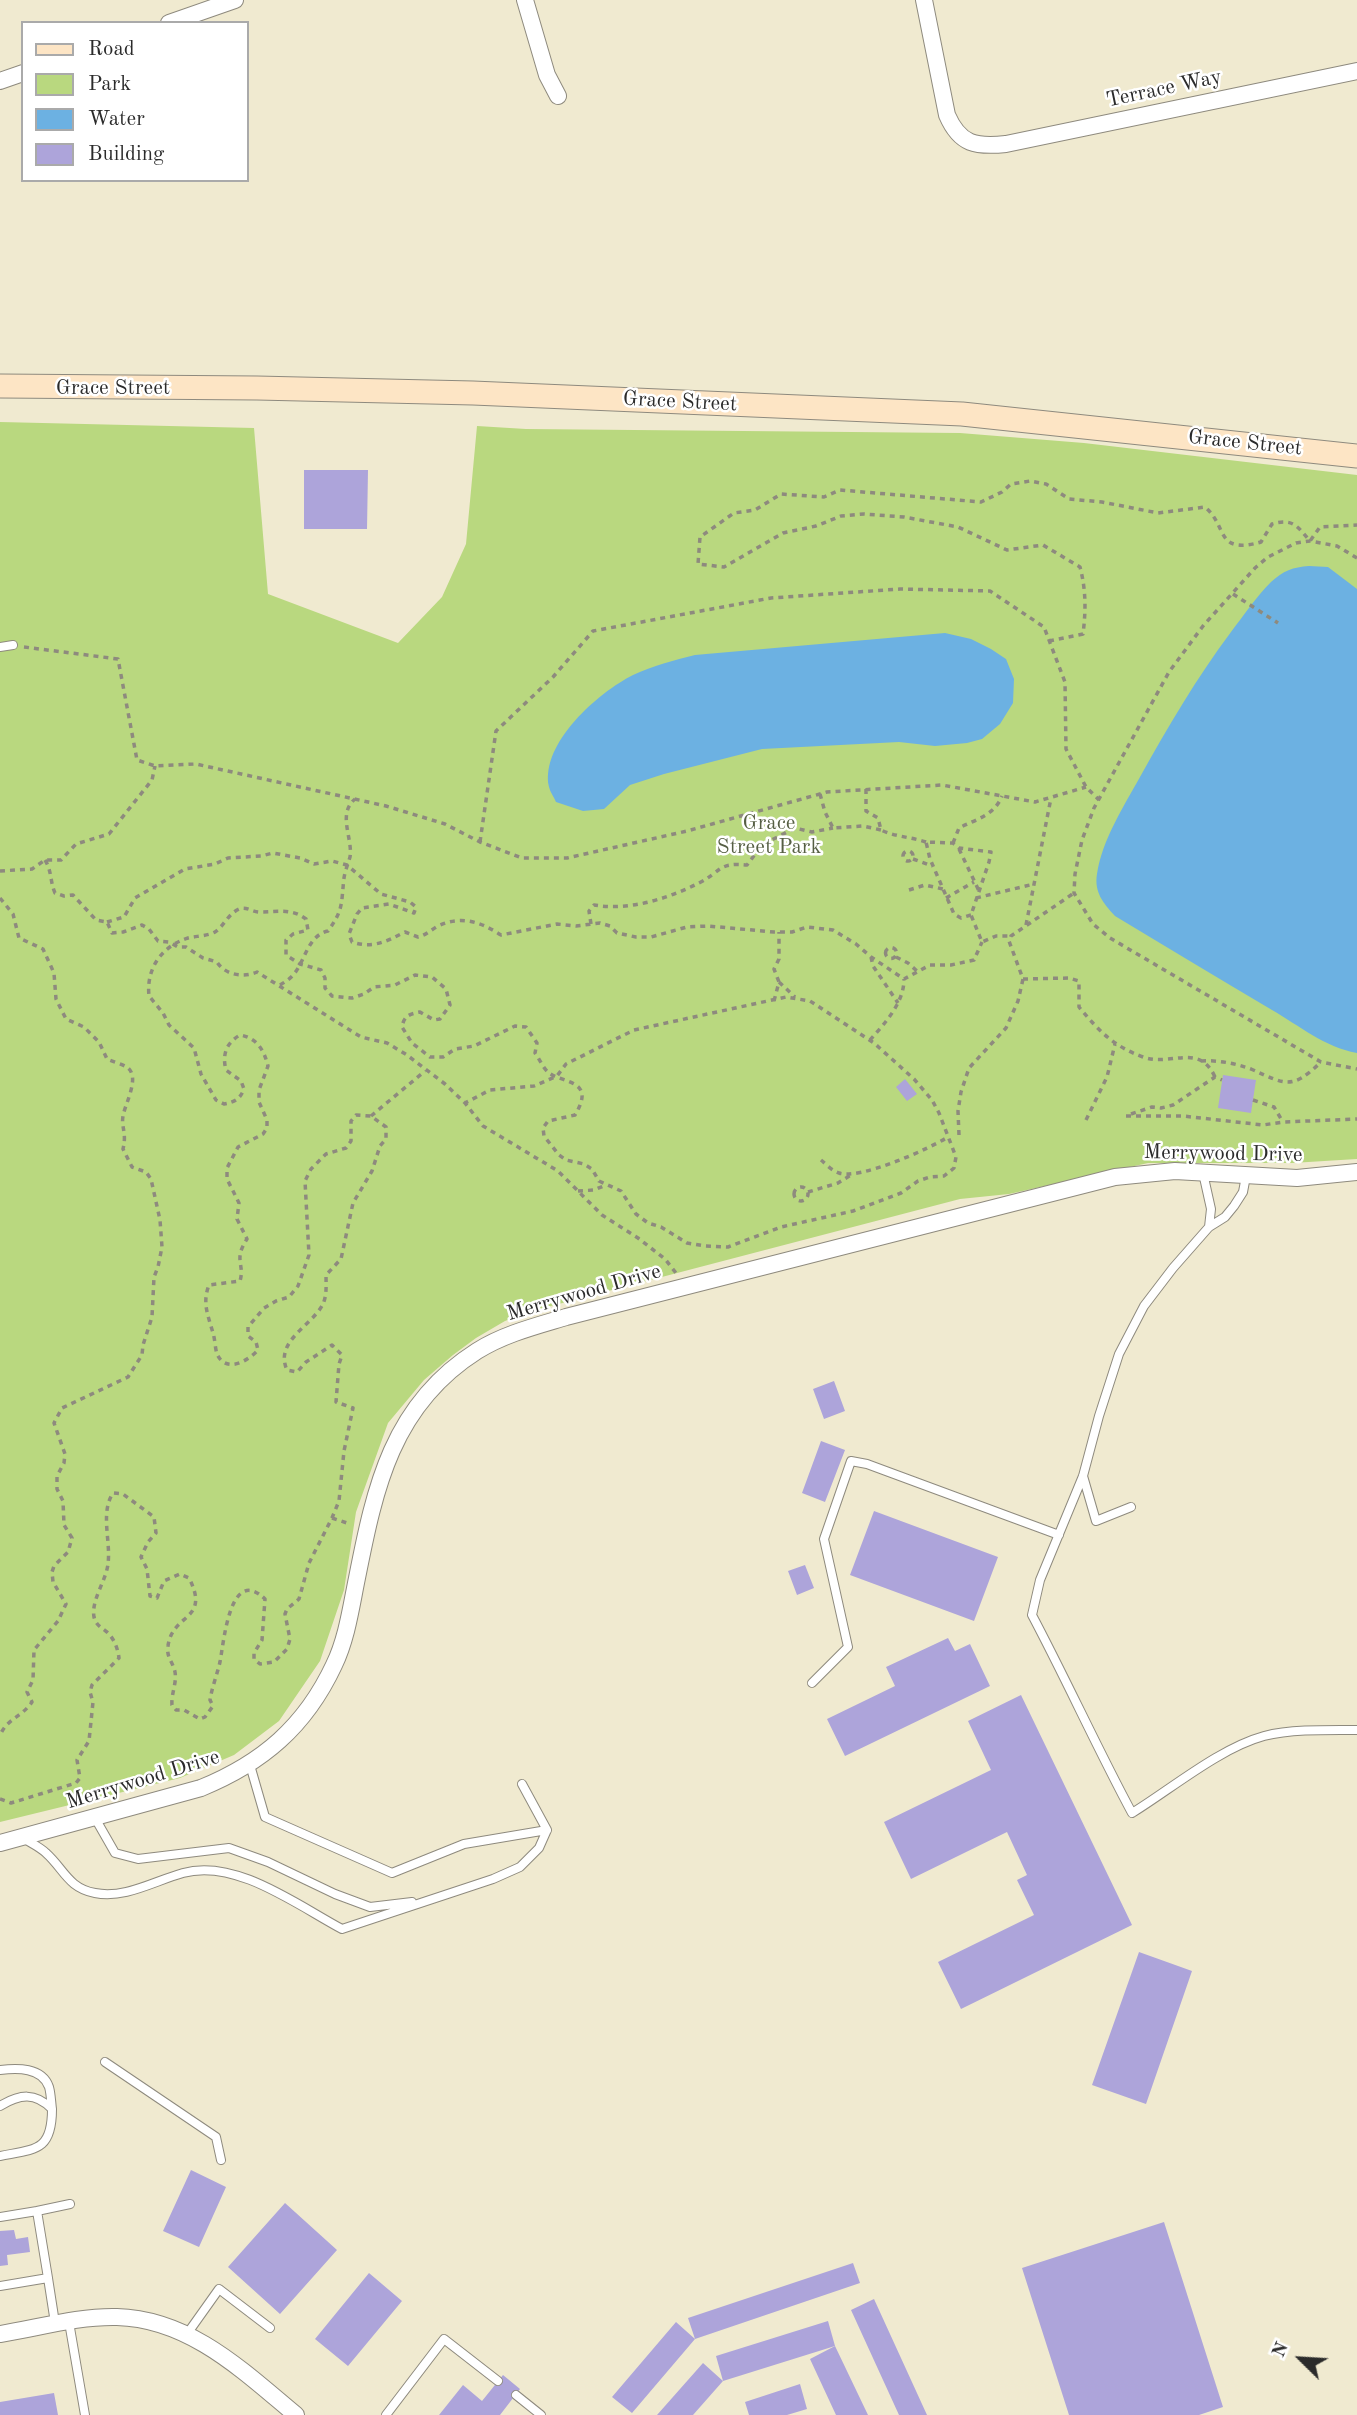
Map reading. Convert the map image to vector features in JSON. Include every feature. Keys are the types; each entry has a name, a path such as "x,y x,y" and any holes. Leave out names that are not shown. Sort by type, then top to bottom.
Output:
{"main road":[{"name":"Grace Street","path":"0,386 473,393 962,414 1357,456"}],"street":[{"path":"175,21 235,0"},
{"path":"525,0 547,75 558,96"},
{"name":"Terrace Way","path":"924,0 947,115 959,136 979,145 1020,141 1357,71"},
{"path":"0,81 21,74"},
{"name":"Merrywood Drive","path":"0,1843 201,1788 250,1765 284,1736 305,1713 335,1664 347,1626 376,1488 388,1455 402,1429 437,1383 478,1351 510,1335 566,1317 1115,1177 1151,1172 1297,1178 1357,1172"},
{"path":"0,2334 115,2316 142,2319 172,2327 230,2360 296,2415"}],"lane":[{"path":"0,647 13,645"},
{"path":"1203,1173 1210,1209 1209,1227"},
{"path":"1246,1176 1243,1192 1234,1206 1225,1217 1209,1227 1173,1268 1144,1306 1119,1354 1083,1476 1040,1580 1032,1615 1132,1813 1220,1757 1264,1736 1321,1730 1357,1730"},
{"path":"812,1682 848,1647 824,1539 851,1461 867,1464 1059,1535"},
{"path":"1083,1476 1096,1521 1131,1507"},
{"path":"250,1765 265,1817 392,1873 464,1844 547,1830"},
{"path":"522,1784 547,1830"},
{"path":"95,1818 115,1853 138,1860 229,1848 268,1862 335,1894 370,1907 429,1900"},
{"path":"21,1837 45,1852 71,1883 93,1893 117,1895 186,1872 212,1870 246,1877 342,1929 520,1867 539,1848 547,1830"},
{"path":"105,2062 216,2137 221,2160"},
{"path":"0,2070 20,2068 40,2074 48,2085 52,2109 52,2127 47,2141 31,2150 0,2156"},
{"path":"0,2106 28,2096 42,2099 52,2109"},
{"path":"0,2217 70,2204"},
{"path":"37,2211 48,2278 85,2415"},
{"path":"0,2286 48,2278"},
{"path":"187,2334 219,2289 270,2328"},
{"path":"386,2415 444,2339 498,2381"},
{"path":"516,2395 541,2415"}],"path":[{"path":"1049,641 1083,634 1085,586 1080,567 1043,545 1007,550 958,527 904,517 864,514 841,516 816,526 783,533 724,567 698,564 700,537 734,513 755,510 781,494 824,497 840,490 981,502 1002,492 1011,484 1030,481 1046,484 1069,499 1102,502 1158,513 1205,507 1214,514 1218,529 1229,542 1245,546 1261,542 1272,524 1285,520 1296,525 1310,541"},
{"path":"1310,541 1321,527 1357,526"},
{"path":"1357,558 1337,546 1310,541 1296,543 1268,558 1203,626 1169,672 1099,800 1082,840 1074,893 1093,924 1110,938 1321,1062 1357,1069"},
{"path":"480,842 496,731 553,677 593,631 771,598 900,589 990,591 1044,627 1065,682 1066,749 1086,787 1099,800"},
{"path":"1232,593 1278,623"},
{"path":"13,645 118,659 137,760 155,766 196,764 355,799 445,824 480,842 522,858 567,858 687,831 820,794 942,785 1035,802 1086,787"},
{"path":"0,871 32,869 45,860 61,860 76,844 109,834 152,780 155,766"},
{"path":"866,789 866,811 878,818 881,830"},
{"path":"820,794 832,828"},
{"path":"953,843 958,828 989,815 1002,796"},
{"path":"1026,927 1051,797"},
{"path":"280,985 296,972 321,932 328,931 344,901 350,855 346,815 349,804 355,799"},
{"path":"591,925 589,911 594,905 610,908 661,900 700,882 729,863 747,865 762,845 795,828 812,832 863,826 926,842 953,843 959,848 979,891"},
{"path":"926,842 954,914 961,918 971,915"},
{"path":"959,848 991,852 971,915 982,942"},
{"path":"45,860 51,871 55,893 73,895 96,920 107,922 124,917 135,898 185,869 215,864 228,858 273,853 300,858 314,864 332,860 347,865 381,894 410,902 416,907 414,913 389,904 362,908 349,934 352,942 359,944 383,944 405,932 418,937 450,922 468,920 487,925 501,935 557,923 576,926 600,923 610,926 617,933 636,937 650,937 687,927 708,926 779,932 792,932 807,927 833,930 904,979"},
{"path":"913,858 934,867"},
{"path":"946,898 974,882"},
{"path":"976,898 1034,884"},
{"path":"909,890 925,885 943,889"},
{"path":"904,979 930,965 951,965 974,960 982,942 996,936 1011,936 1074,893"},
{"path":"0,898 13,914 19,938 43,949 54,973 56,999 66,1019 84,1027 99,1042 107,1059 127,1067 131,1072 130,1094 122,1118 126,1135 123,1149 132,1167 146,1172 151,1180 160,1220 162,1247 154,1277 152,1317 142,1355 128,1377 62,1408 54,1423 65,1454 64,1464 57,1476 57,1489 63,1501 64,1525 72,1538 68,1552 51,1572 53,1582 66,1604 58,1621 34,1650 33,1680 27,1692 32,1702 25,1713 3,1727 0,1736"},
{"path":"0,1798 11,1804 23,1799 28,1800 76,1783 80,1778 77,1760 89,1741 92,1685 119,1658 110,1634 98,1626 94,1618 94,1607 108,1566 109,1538 106,1519 113,1493 123,1494 154,1517 156,1533 141,1557 147,1569 150,1596 157,1598 164,1581 180,1574 188,1578 197,1596 189,1615 173,1632 168,1642 167,1655 175,1670 172,1706 200,1719 211,1711 213,1706 210,1700 231,1606 240,1593 250,1590 265,1599 262,1640 254,1653 254,1660 260,1664 274,1662 287,1649 290,1639 285,1615 287,1609 299,1599 309,1563 339,1501 344,1451 353,1408 336,1402 342,1355 332,1345 306,1362 297,1372 288,1370 284,1362 289,1342 323,1305 326,1275 341,1259 353,1203 372,1171 380,1146 386,1139 386,1127 371,1116 356,1115 351,1121 351,1141 346,1148 326,1154 312,1169 305,1181 309,1255 298,1286 289,1297 264,1308 247,1327 248,1336 256,1342 258,1350 248,1361 236,1365 225,1363 218,1355 205,1308 206,1294 209,1285 240,1281 242,1274 239,1258 247,1239 237,1219 239,1203 227,1179 227,1168 238,1147 263,1134 267,1128 267,1120 259,1102 259,1090 268,1066 257,1042 240,1034 233,1039 223,1059 226,1070 241,1081 244,1089 240,1097 233,1102 224,1104 216,1100 201,1074 194,1048 169,1025 149,996 151,973 162,951 173,944 214,932 239,909 299,913 306,919 308,930 293,934 286,940 286,955 300,964 321,970 325,988 332,996 352,998 374,987 395,985 415,975 432,976 446,989 450,1004 440,1019 434,1020 420,1012 410,1014 404,1019 402,1027 412,1043 430,1058 443,1057 455,1049 474,1046 515,1026 526,1027 537,1043 535,1052 548,1072 557,1076 577,1084 580,1092 580,1107 575,1115 548,1121 543,1128 544,1136 559,1155 592,1169 598,1181 621,1191 636,1214 648,1223 662,1227 687,1243 705,1247 728,1247 781,1227 853,1211 901,1194 918,1181 944,1176 954,1168 956,1157 932,1100 914,1079 870,1040 810,1001 797,999 786,998 634,1030 566,1064 557,1076 534,1086 490,1090 465,1103"},
{"path":"107,922 112,933 142,925 149,929 158,941 186,947 203,958 217,961 222,969 233,974 250,975 257,972 361,1037 387,1043 426,1070 465,1103 483,1126 558,1171 601,1215 665,1259 683,1287"},
{"path":"779,932 779,958 774,969 779,982 797,999"},
{"path":"959,1135 958,1111 969,1068 1006,1028 1018,1001 1023,979 1009,941 1011,936"},
{"path":"871,957 873,966 898,1003"},
{"path":"895,957 917,971"},
{"path":"1023,979 1069,978 1080,981 1079,1007 1107,1039 1145,1059 1192,1056 1210,1066 1215,1077 1222,1080"},
{"path":"870,1040 898,1003 904,991 904,979"},
{"path":"774,1001 779,982"},
{"path":"1086,1120 1107,1077 1115,1044"},
{"path":"1201,1061 1218,1060 1249,1069 1278,1082 1295,1081 1321,1062"},
{"path":"371,1116 426,1070"},
{"path":"1215,1077 1173,1105 1152,1107 1126,1116 1183,1116 1263,1125 1357,1119"},
{"path":"1253,1100 1274,1107 1283,1122"},
{"path":"808,1192 838,1184 853,1174 909,1156 948,1137"},
{"path":"821,1160 837,1173 853,1174"},
{"path":"578,1191 594,1191 607,1184"},
{"path":"802,1186 808,1192 808,1197 802,1201 794,1194 797,1188 802,1186"}],"green space":[{"name":"Grace Street Park","path":"0,422 254,428 268,594 398,643 442,597 466,544 477,426 526,429 960,433 1084,443 1357,475 1357,1159 1292,1163 1148,1163 1009,1194 960,1199 528,1312 505,1321 476,1338 424,1380 388,1423 356,1512 344,1590 320,1661 279,1721 234,1755 180,1778 0,1822"}],"water":[{"path":"1309,566 1328,567 1357,589 1357,1053 1334,1046 1313,1035 1115,916 1103,902 1097,886 1100,861 1114,824 1206,667 1250,606 1271,582 1288,570"},
{"path":"945,633 971,639 1006,659 1014,679 1013,703 1000,724 982,739 935,746 899,742 762,749 630,785 604,809 583,811 556,802 550,791 549,770 563,737 589,706 633,675 695,655"}],"building":[{"path":"304,470 368,470 367,529 304,529"},
{"path":"1223,1075 1256,1080 1251,1113 1218,1108"},
{"path":"905,1079 917,1094 907,1101 896,1087"},
{"path":"834,1381 845,1411 824,1419 813,1389"},
{"path":"821,1441 845,1450 825,1502 802,1493"},
{"path":"874,1511 998,1557 974,1621 850,1575"},
{"path":"805,1565 814,1588 797,1595 788,1571"},
{"path":"948,1638 955,1651 970,1644 990,1686 845,1756 827,1719 895,1686 886,1667"},
{"path":"1021,1695 1132,1925 961,2009 938,1962 1034,1915 1017,1880 1027,1875 1007,1832 911,1879 884,1822 991,1770 968,1721"},
{"path":"1139,1952 1192,1971 1146,2104 1092,2085"},
{"path":"191,2170 226,2187 199,2247 163,2231"},
{"path":"285,2203 337,2250 280,2314 228,2267"},
{"path":"1164,2222 1223,2407 1199,2415 1069,2415 1022,2268"},
{"path":"14,2230 16,2239 28,2237 30,2252 7,2255 8,2265 0,2266 0,2231"},
{"path":"853,2263 860,2283 695,2339 688,2318"},
{"path":"369,2273 402,2301 348,2366 315,2339"},
{"path":"874,2299 927,2415 899,2415 851,2310"},
{"path":"828,2321 835,2346 723,2381 716,2356"},
{"path":"676,2322 695,2339 632,2413 612,2397"},
{"path":"835,2346 868,2415 836,2415 810,2359"},
{"path":"703,2363 723,2381 693,2415 657,2415"},
{"path":"503,2375 520,2389 500,2415 439,2415 463,2385 482,2401"},
{"path":"800,2384 807,2409 787,2415 749,2415 745,2402"},
{"path":"54,2393 58,2415 0,2415 0,2402"}]}
